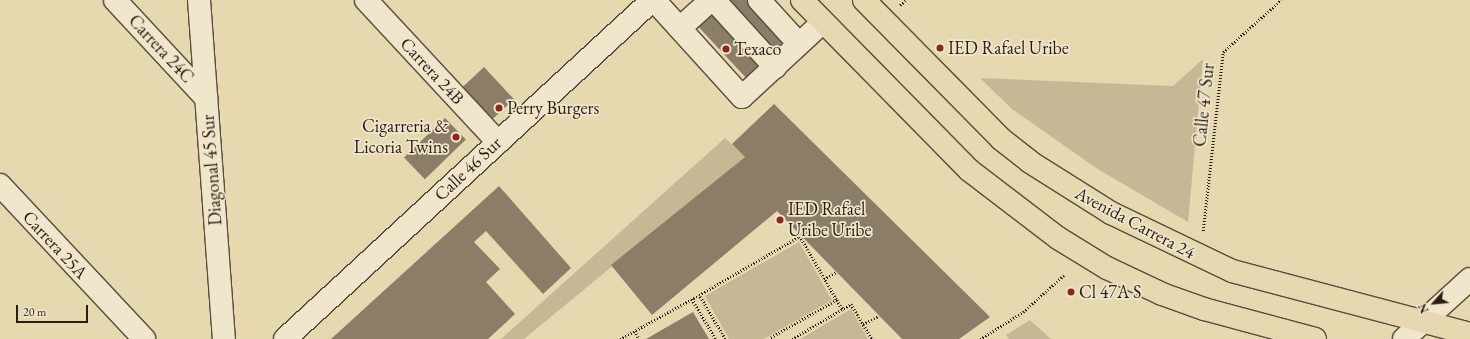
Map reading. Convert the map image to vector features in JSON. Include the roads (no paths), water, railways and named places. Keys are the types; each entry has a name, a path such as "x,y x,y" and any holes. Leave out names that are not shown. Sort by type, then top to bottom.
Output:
{"main road":[{"path":"802,0 969,170 1058,238 1107,268 1162,294 1282,334 1315,339"},
{"name":"Avenida Carrera 24","path":"864,0 1001,139 1030,162 1111,213 1232,271 1470,334"}],"street":[{"name":"Carrera 24C","path":"115,0 206,98"},
{"name":"Diagonal 45 Sur","path":"199,0 224,339"},
{"name":"Carrera 24B","path":"366,0 498,142"},
{"name":"Calle 46 Sur","path":"285,339 653,0"},
{"path":"653,0 742,97 823,22"},
{"path":"680,28 711,0"},
{"path":"714,0 775,67"},
{"path":"759,0 799,44"},
{"name":"Carrera 25A","path":"0,185 144,339"},
{"path":"1404,339 1470,278"}],"place":[{"name":"IED Rafael Uribe","path":"940,48"},
{"name":"Texaco","path":"726,49"},
{"name":"Perry Burgers","path":"499,108"},
{"name":"Cigarreria & Licoria Twins","path":"456,137"},
{"name":"IED Rafael Uribe Uribe","path":"780,220"},
{"name":"Cl 47A S","path":"1071,292"}]}
